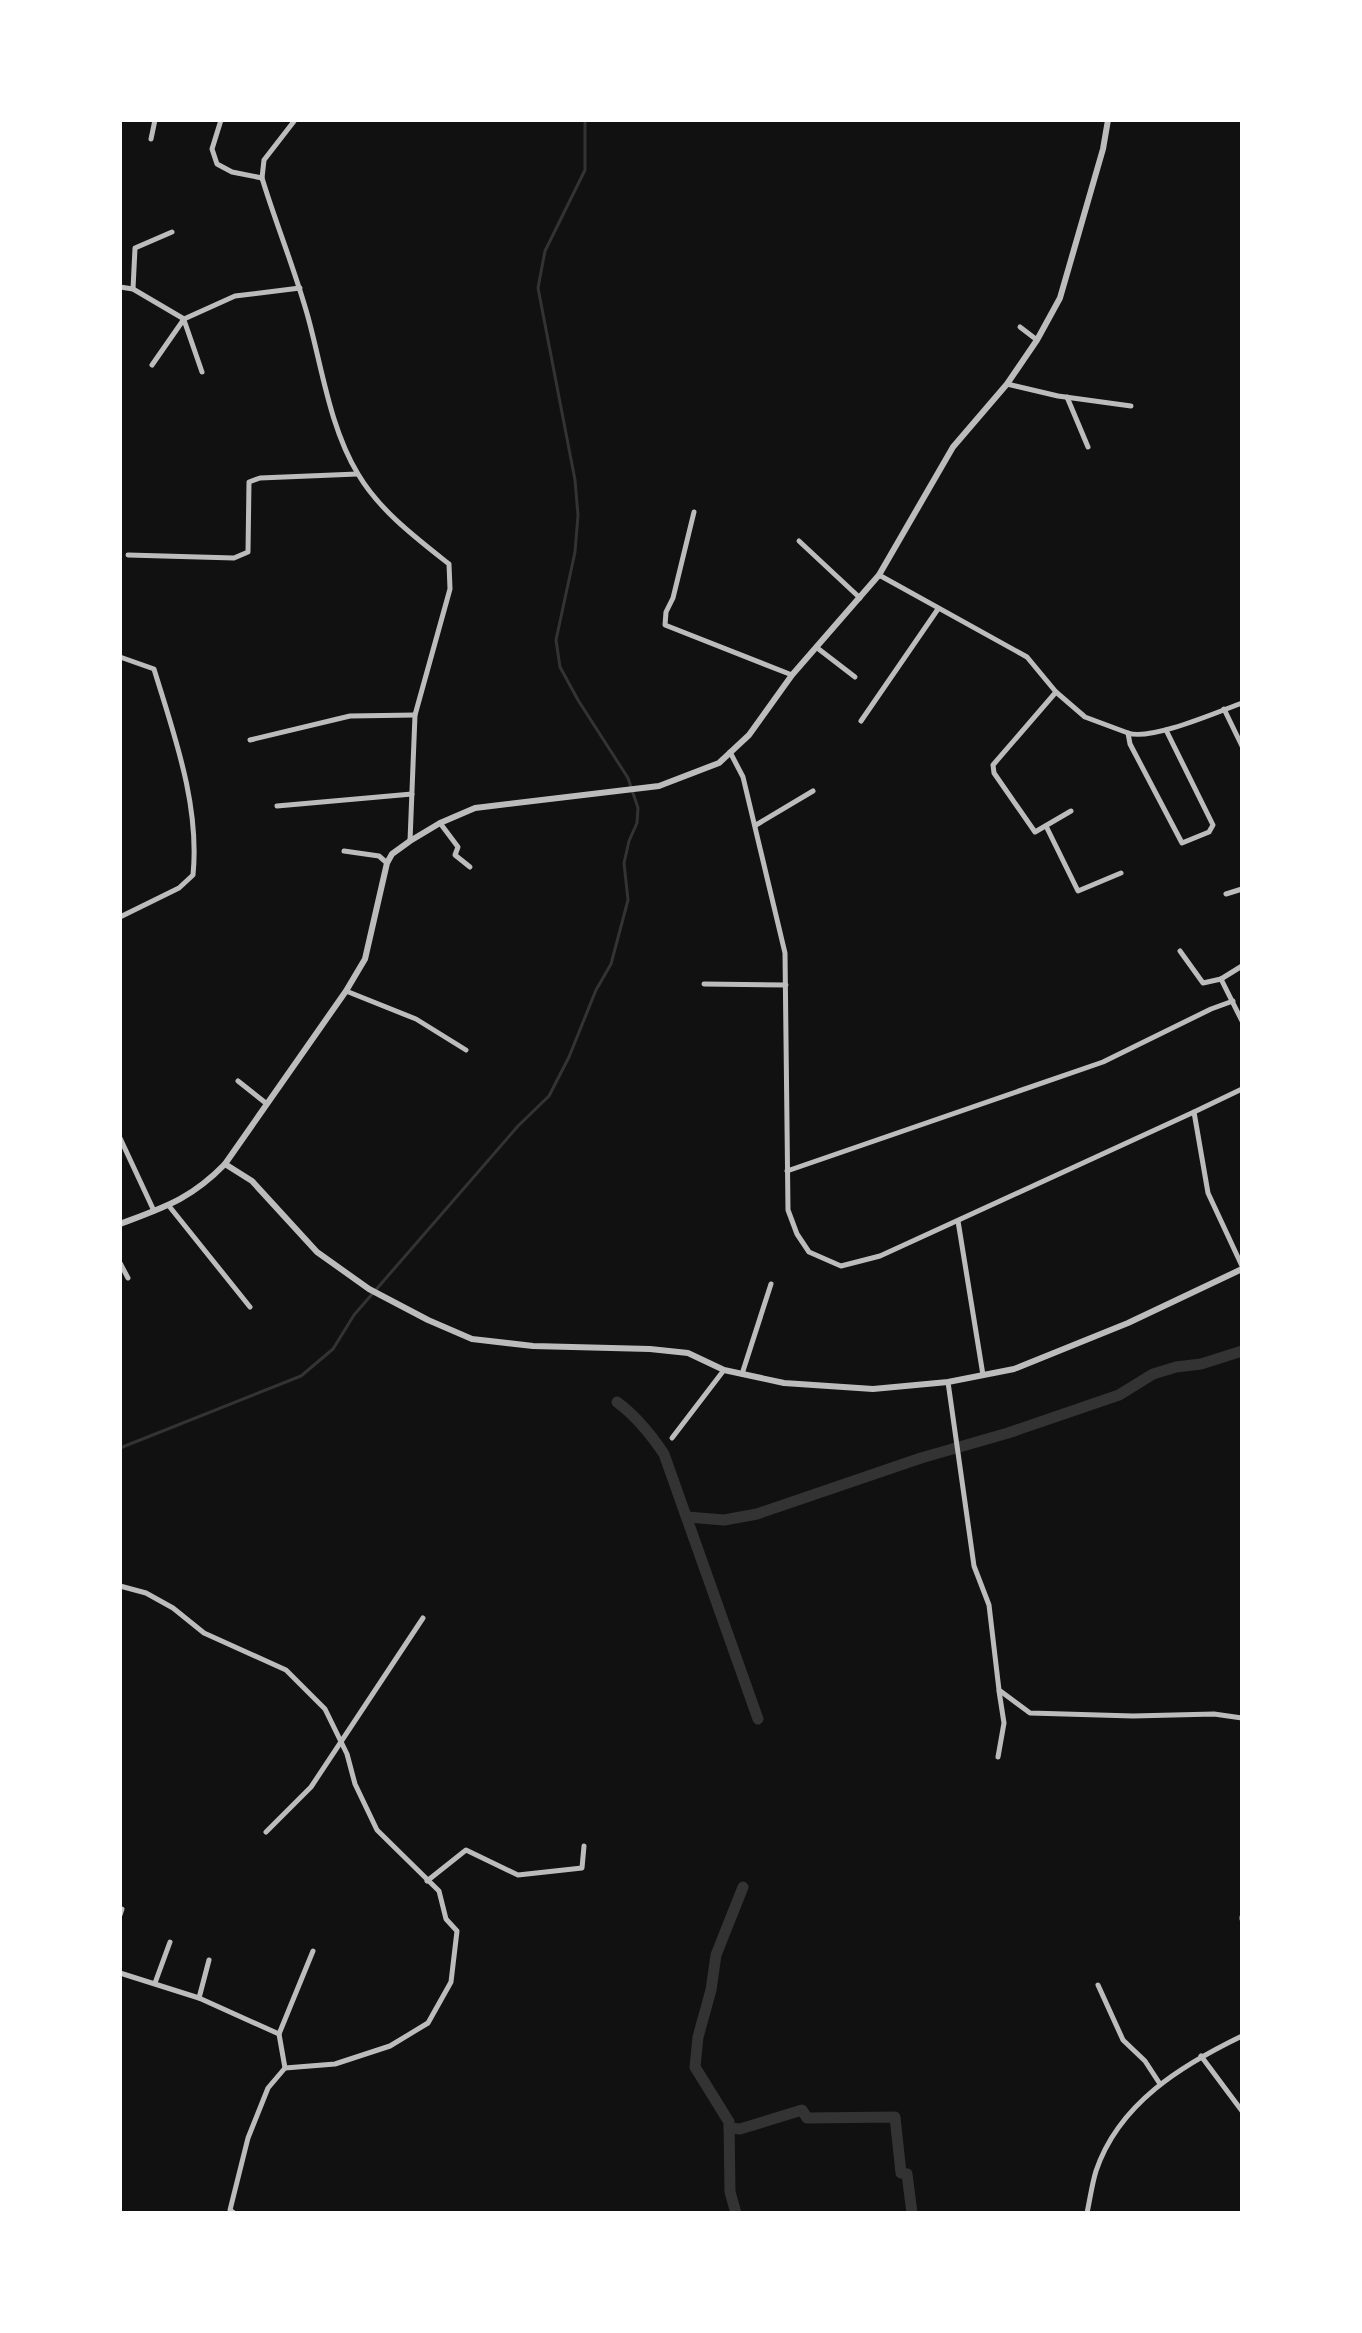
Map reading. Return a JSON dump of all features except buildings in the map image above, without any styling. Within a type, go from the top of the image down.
[{"type":"street","points":[[151,139],[155,120]]},
{"type":"street","points":[[221,120],[212,149],[217,164],[232,172],[262,178]]},
{"type":"street","points":[[295,120],[264,160],[262,178],[300,288],[344,447],[357,474],[373,496],[449,564],[450,589],[415,715],[410,841]]},
{"type":"street","points":[[120,1224],[169,1206],[198,1190],[225,1164],[365,959],[387,863],[392,854],[440,823],[475,808],[659,786],[719,763],[749,735],[792,675],[879,575],[953,447],[1007,384],[1037,340],[1060,298],[1103,149],[1108,120]]},
{"type":"street","points":[[133,289],[135,248],[172,232]]},
{"type":"street","points":[[120,287],[133,289],[184,319],[202,372]]},
{"type":"street","points":[[152,365],[184,319],[235,296],[300,288]]},
{"type":"street","points":[[1020,327],[1037,340]]},
{"type":"street","points":[[1007,384],[1131,406]]},
{"type":"street","points":[[1067,396],[1088,447]]},
{"type":"street","points":[[128,555],[234,558],[248,552],[249,482],[260,478],[357,474]]},
{"type":"street","points":[[694,512],[665,625],[792,675]]},
{"type":"street","points":[[799,541],[860,598]]},
{"type":"street","points":[[879,575],[1027,657],[1056,692],[1085,717],[1128,733],[1135,735],[1166,730],[1242,703]]},
{"type":"street","points":[[861,721],[938,609]]},
{"type":"street","points":[[816,647],[855,677]]},
{"type":"street","points":[[120,657],[154,669],[183,761],[196,849],[193,875],[179,888],[120,917]]},
{"type":"street","points":[[1056,692],[993,765],[994,773],[1035,832],[1071,811]]},
{"type":"street","points":[[1224,709],[1242,746]]},
{"type":"street","points":[[250,740],[350,716],[415,715]]},
{"type":"street","points":[[1128,733],[1130,744],[1182,843],[1209,832],[1213,825],[1166,730]]},
{"type":"street","points":[[730,752],[743,777],[785,953],[788,1210],[797,1234],[809,1252],[841,1266],[880,1256],[1242,1089]]},
{"type":"street","points":[[756,825],[813,791]]},
{"type":"street","points":[[277,806],[412,794]]},
{"type":"street","points":[[440,823],[458,847],[455,855],[470,867]]},
{"type":"street","points":[[1046,826],[1078,891],[1121,873]]},
{"type":"street","points":[[344,851],[379,856],[387,863]]},
{"type":"street","points":[[1226,894],[1242,889]]},
{"type":"street","points":[[1180,951],[1203,983],[1221,979],[1242,966]]},
{"type":"street","points":[[1221,979],[1242,1021]]},
{"type":"street","points":[[704,984],[786,985]]},
{"type":"street","points":[[346,991],[416,1019],[466,1050]]},
{"type":"street","points":[[787,1171],[1103,1062],[1233,1001]]},
{"type":"street","points":[[238,1081],[267,1104]]},
{"type":"street","points":[[225,1164],[252,1181],[317,1252],[369,1289],[472,1339],[533,1346],[688,1353],[724,1370],[784,1383],[873,1389],[948,1382],[1014,1369],[1128,1323],[1242,1267],[1208,1193],[1194,1112]]},
{"type":"street","points":[[120,1138],[154,1211]]},
{"type":"street","points":[[169,1206],[250,1307]]},
{"type":"street","points":[[958,1221],[983,1375]]},
{"type":"street","points":[[120,1263],[128,1278]]},
{"type":"street","points":[[742,1374],[771,1284]]},
{"type":"street","points":[[672,1438],[724,1370]]},
{"type":"street","points":[[948,1382],[974,1566],[989,1605],[1004,1723],[998,1757]]},
{"type":"street","points":[[120,1586],[146,1593],[173,1608],[204,1633],[286,1670],[325,1709],[347,1754],[355,1784],[377,1830],[439,1891],[446,1919],[457,1931],[451,1982],[428,2023],[390,2046],[335,2064],[285,2068],[268,2088],[248,2138],[230,2210],[234,2213]]},
{"type":"street","points":[[266,1832],[311,1787],[423,1618]]},
{"type":"street","points":[[999,1690],[1030,1713],[1133,1716],[1214,1714],[1242,1718]]},
{"type":"street","points":[[427,1881],[466,1850],[518,1875],[582,1868],[584,1846]]},
{"type":"street","points":[[155,1983],[170,1942]]},
{"type":"street","points":[[285,2068],[279,2034],[313,1951]]},
{"type":"street","points":[[199,1998],[209,1960]]},
{"type":"street","points":[[120,1973],[199,1998],[279,2034]]},
{"type":"street","points":[[1098,1985],[1123,2040],[1145,2061],[1160,2084]]},
{"type":"street","points":[[1087,2213],[1096,2169],[1119,2127],[1151,2090],[1201,2056],[1242,2036]]},
{"type":"street","points":[[1201,2056],[1242,2111]]},
{"type":"waterway","points":[[120,1448],[301,1376],[333,1349],[354,1315],[518,1126],[549,1096],[569,1057],[596,990],[611,964],[628,900],[624,863],[637,823],[638,808],[628,778],[560,667],[556,640],[575,552],[578,515],[575,480],[538,288],[545,251],[585,170],[585,120]]},
{"type":"waterway","points":[[687,1517],[724,1520],[757,1514],[1119,1395],[1153,1374],[1242,1351]]},
{"type":"waterway","points":[[617,1402],[642,1425],[664,1454],[758,1719]]},
{"type":"waterway","points":[[736,2213],[730,2192],[729,2122],[695,2067],[698,2037],[711,1990],[716,1955],[743,1887]]},
{"type":"waterway","points":[[729,2128],[740,2129],[802,2110],[807,2118],[895,2117],[901,2173],[907,2174],[912,2213]]}]
